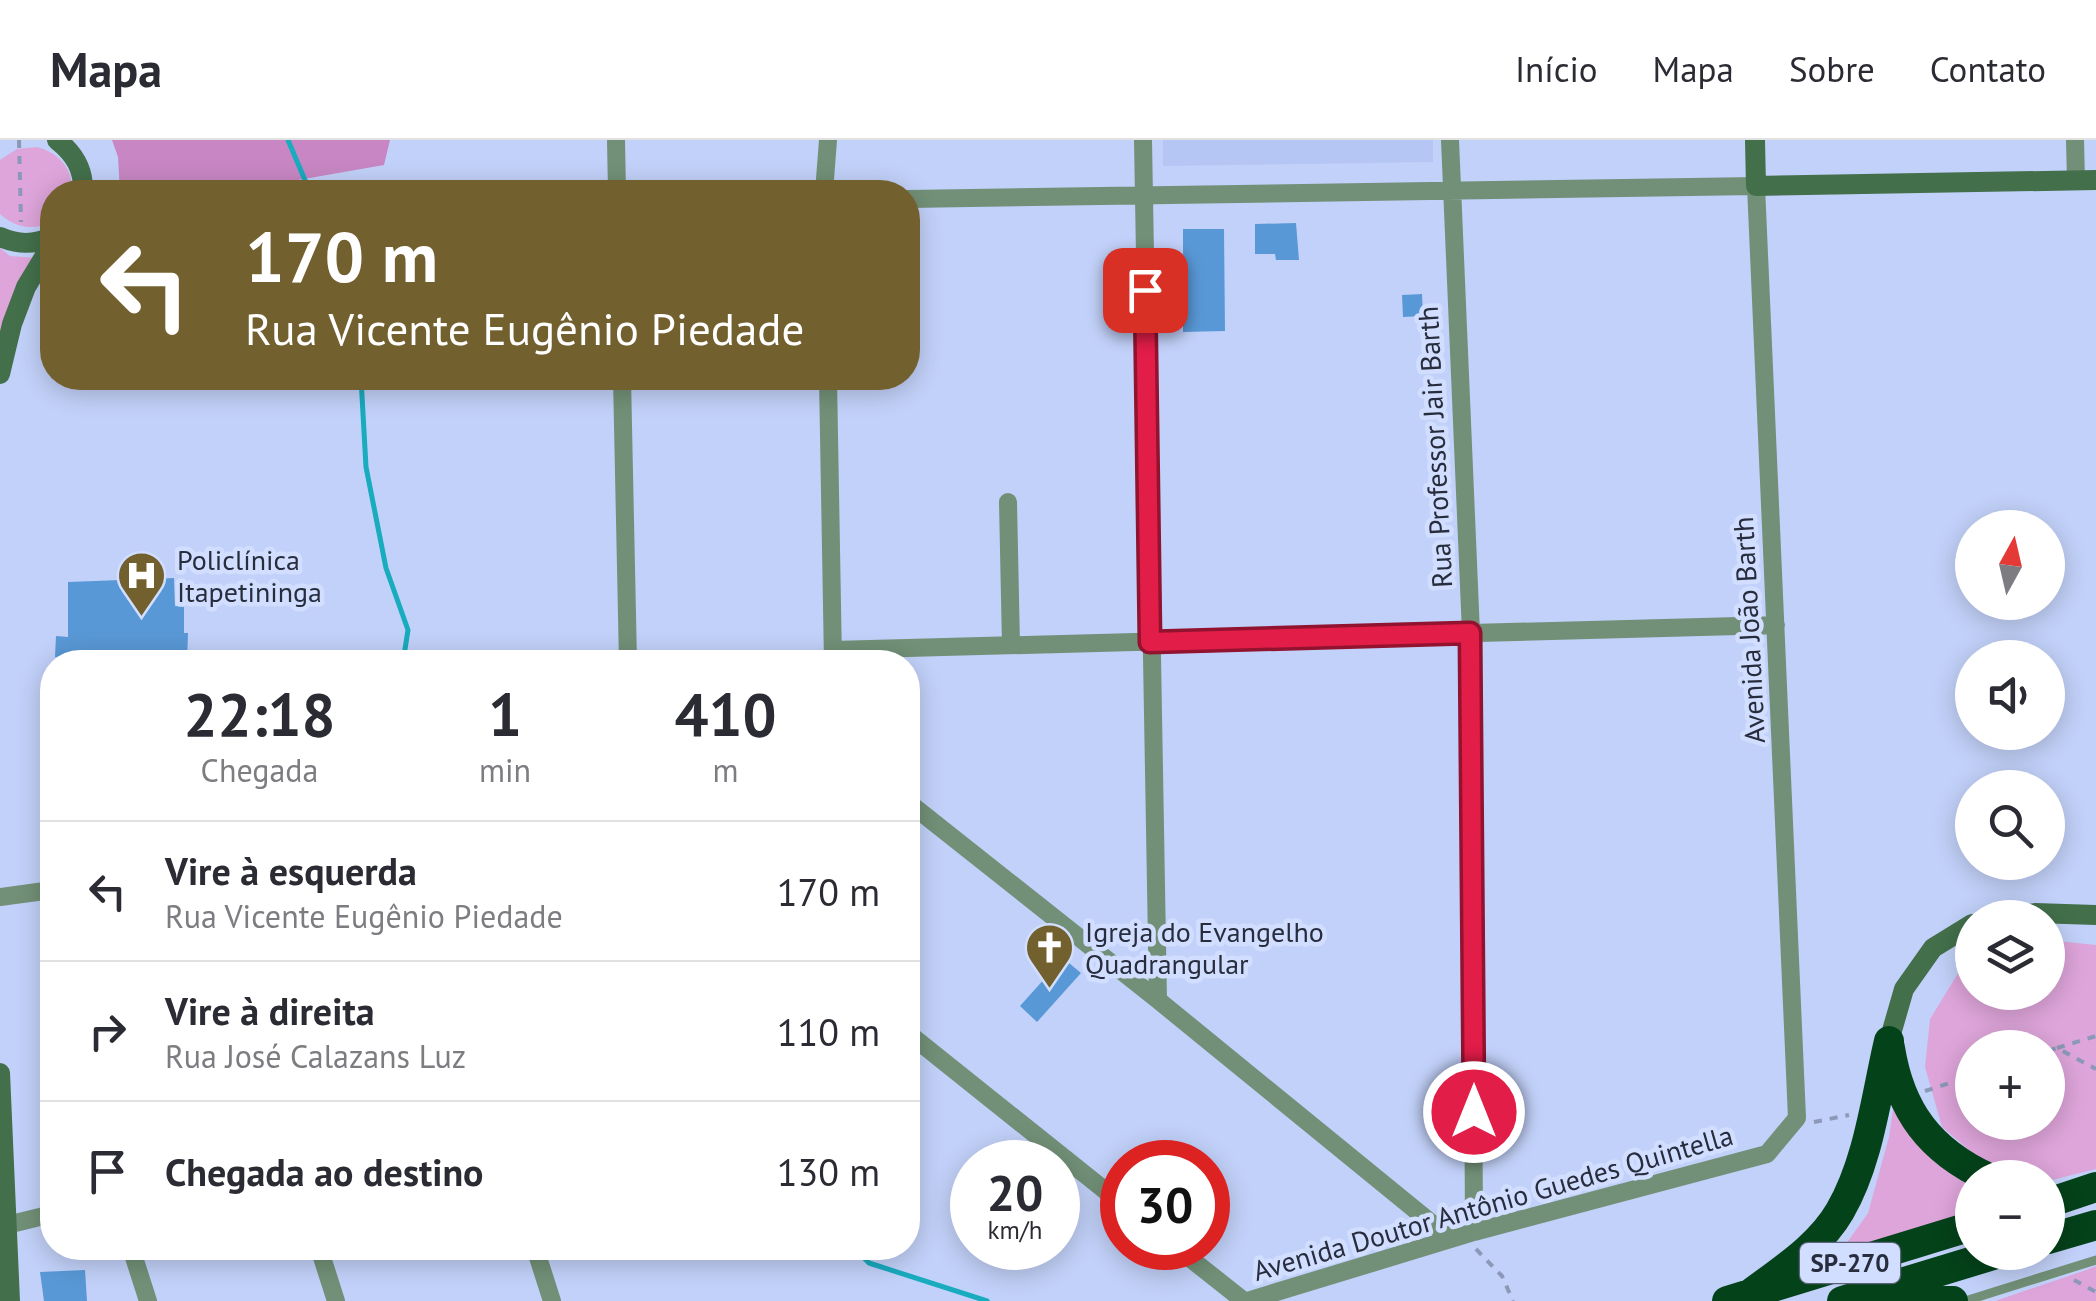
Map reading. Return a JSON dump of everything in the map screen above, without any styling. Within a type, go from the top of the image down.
[{"type":"highway","points":[[1889,1041],[1896,1082],[1922,1132],[1955,1160]]},
{"type":"highway","points":[[1739,1298],[1806,1251],[1840,1213],[1858,1169],[1889,1041]]},
{"type":"highway","points":[[2065,1196],[2096,1187]]},
{"type":"highway","points":[[2065,1234],[2096,1224]]},
{"type":"highway","name":"SP-270","points":[[1739,1298],[1955,1231]]},
{"type":"highway","name":"SP-270","points":[[1846,1300],[1955,1267]]},
{"type":"highway","points":[[1846,1300],[1953,1301]]},
{"type":"main road","points":[[58,140],[80,166],[82,180]]},
{"type":"main road","name":"Avenida João Barth","points":[[1756,140],[1756,186]]},
{"type":"main road","points":[[1756,186],[2086,180]]},
{"type":"main road","points":[[0,236],[21,244],[40,243]]},
{"type":"main road","points":[[0,374],[26,287],[40,262]]},
{"type":"main road","points":[[2065,914],[2096,915]]},
{"type":"main road","points":[[1889,1041],[1904,989],[1933,948],[1955,934]]},
{"type":"main road","points":[[0,1073],[10,1301]]},
{"type":"street","points":[[616,140],[617,180]]},
{"type":"street","points":[[825,180],[828,140]]},
{"type":"street","points":[[1143,140],[1158,1000]]},
{"type":"street","name":"Rua Professor Jair Barth","points":[[1450,140],[1470,633],[1463,1235]]},
{"type":"street","points":[[2075,140],[2086,180]]},
{"type":"street","points":[[920,200],[1756,186]]},
{"type":"street","name":"Avenida João Barth","points":[[1756,186],[1797,1118]]},
{"type":"street","points":[[622,390],[628,650]]},
{"type":"street","points":[[828,390],[833,650]]},
{"type":"street","points":[[1008,502],[1011,645]]},
{"type":"street","points":[[920,651],[1776,625]]},
{"type":"street","points":[[920,812],[1463,1235]]},
{"type":"street","points":[[0,897],[40,892]]},
{"type":"street","points":[[920,1043],[1100,1186]]},
{"type":"street","name":"Avenida Doutor Antônio Guedes Quintella","points":[[1245,1301],[1463,1235],[1767,1154],[1797,1118]]},
{"type":"street","points":[[7,1225],[40,1217]]},
{"type":"street","points":[[134,1260],[148,1301]]},
{"type":"street","points":[[323,1260],[336,1301]]},
{"type":"street","points":[[539,1260],[552,1301]]},
{"type":"street","points":[[1205,1270],[1245,1301]]},
{"type":"lane","points":[[1965,1301],[2096,1260]]},
{"type":"path","points":[[19,140],[21,244]]},
{"type":"path","points":[[2065,1046],[2096,1036]]},
{"type":"path","points":[[2065,1052],[2096,1068]]},
{"type":"path","points":[[1463,1235],[1502,1276],[1513,1301]]},
{"type":"shaded area","points":[[112,140],[390,140],[384,165],[298,180],[119,180]]},
{"type":"shaded area","points":[[1163,140],[1433,140],[1433,162],[1163,166]]},
{"type":"shaded area","points":[[37,147],[52,153],[70,176],[70,180],[40,180],[38,227],[25,227],[0,214],[0,160],[17,149]]},
{"type":"shaded area","points":[[0,248],[10,256],[37,258],[0,344]]},
{"type":"shaded area","points":[[2065,942],[2096,945],[2096,1169],[2065,1177],[2065,1160],[1982,1160],[1957,1140],[2065,1140],[2065,1030],[1955,1030],[1955,1138],[1942,1127],[1925,1067],[1930,1019],[1955,978],[1955,1010],[2065,1010]]},
{"type":"shaded area","points":[[1895,1094],[1922,1147],[1955,1175],[1955,1228],[1841,1251],[1868,1213],[1889,1137]]},
{"type":"shaded area","points":[[2096,1266],[2096,1301],[1995,1301],[2086,1270]]},
{"type":"building","points":[[1296,223],[1299,260],[1276,260],[1275,254],[1255,254],[1255,224]]},
{"type":"building","points":[[1183,229],[1224,229],[1225,331],[1183,332]]},
{"type":"building","points":[[1422,294],[1423,316],[1403,317],[1402,295]]},
{"type":"building","name":"Policlínica Itapetininga","points":[[174,578],[175,606],[184,607],[187,650],[55,650],[56,636],[68,637],[68,582]]},
{"type":"building","name":"Igreja do Evangelho Quadrangular","points":[[1063,958],[1081,973],[1037,1022],[1020,1006]]},
{"type":"building","points":[[85,1270],[87,1301],[44,1301],[40,1272]]},
{"type":"waterway","points":[[288,140],[305,180]]},
{"type":"waterway","points":[[362,390],[366,467],[386,568],[408,630],[405,650]]},
{"type":"waterway","points":[[866,1260],[987,1301]]},
{"type":"place","name":"Policlínica Itapetininga","points":[[142,618]]},
{"type":"place","name":"Igreja do Evangelho Quadrangular","points":[[1050,990]]},
{"type":"route","points":[[1145,290],[1150,642],[1470,633],[1474,1112]]}]
